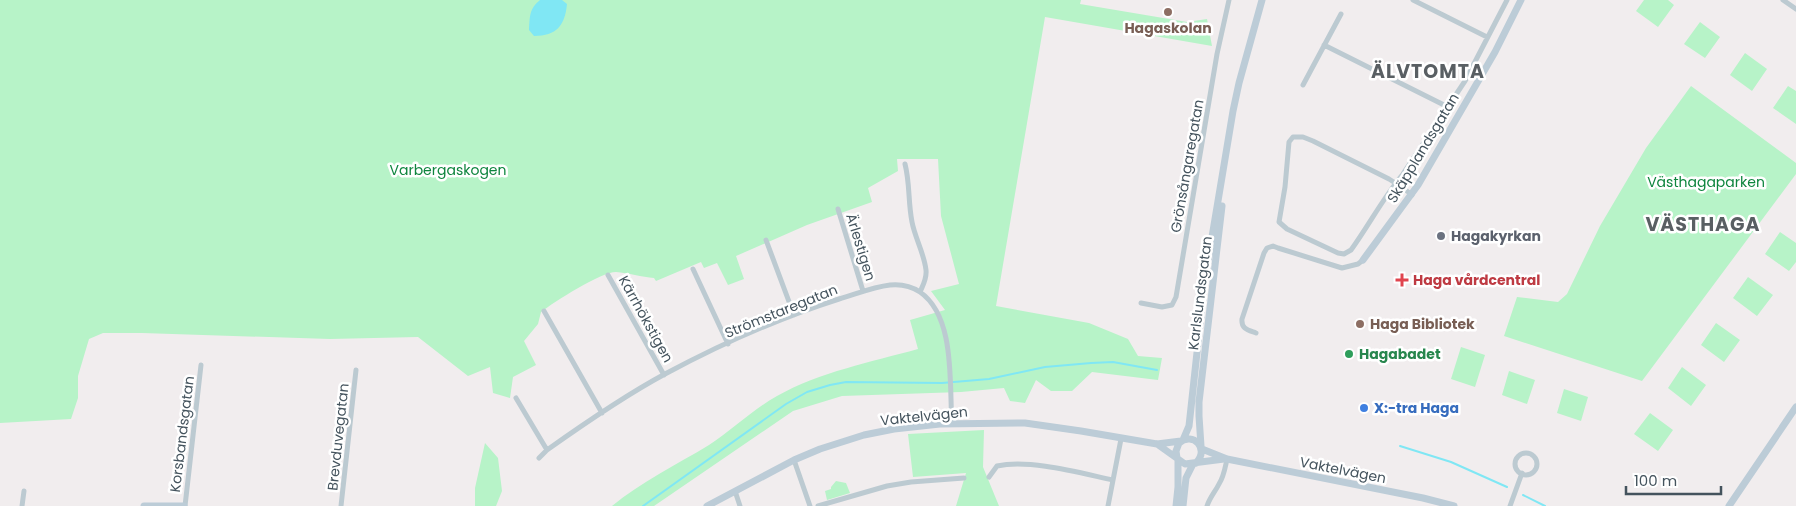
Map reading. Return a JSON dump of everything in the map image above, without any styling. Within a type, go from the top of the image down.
[{"type":"street","name":"Grönsångaregatan","points":[[1141,303],[1168,307],[1172,305],[1176,297],[1217,54],[1229,0]]},
{"type":"street","name":"Karlslundsgatan","points":[[1182,440],[1189,426],[1204,288],[1228,142],[1239,83],[1262,0]]},
{"type":"street","name":"Karlslundsgatan","points":[[1256,23],[1267,0]]},
{"type":"street","points":[[1413,0],[1487,37]]},
{"type":"street","points":[[1412,195],[1396,182],[1308,139],[1298,136],[1291,139],[1279,222],[1287,229],[1338,253],[1347,253],[1351,250],[1396,182],[1465,81],[1506,0]]},
{"type":"street","name":"Skäpplandsgatan","points":[[1256,333],[1244,328],[1242,319],[1267,248],[1273,246],[1342,268],[1358,264],[1363,260],[1412,195],[1495,52],[1521,0]]},
{"type":"street","points":[[1783,0],[1796,9]]},
{"type":"street","points":[[1303,85],[1341,14]]},
{"type":"street","points":[[1324,45],[1448,107]]},
{"type":"street","name":"Karlslundsgatan","points":[[1201,448],[1198,416],[1199,402],[1214,286],[1228,142]]},
{"type":"street","points":[[904,164],[908,177],[912,223],[926,270],[926,281],[920,292],[932,303],[942,322],[948,347],[952,424]]},
{"type":"street","name":"Ärlestigen","points":[[838,209],[863,291]]},
{"type":"street","points":[[766,240],[794,315]]},
{"type":"street","points":[[693,269],[728,344]]},
{"type":"street","name":"Kärrhökstigen","points":[[608,275],[664,375]]},
{"type":"street","name":"Strömstaregatan","points":[[539,458],[547,450],[602,413],[664,375],[794,315],[863,291],[890,285],[898,285],[920,292]]},
{"type":"street","points":[[544,311],[602,413]]},
{"type":"street","name":"Korsbandsgatan","points":[[185,506],[201,365]]},
{"type":"street","name":"Brevduvegatan","points":[[341,506],[356,370]]},
{"type":"street","points":[[516,398],[547,450]]},
{"type":"street","points":[[1729,506],[1796,407]]},
{"type":"street","name":"Vaktelvägen","points":[[707,506],[794,460],[832,444],[864,435],[907,428],[952,424],[1025,423],[1157,444],[1182,440]]},
{"type":"street","points":[[1108,506],[1121,438]]},
{"type":"street","points":[[1176,506],[1178,487],[1176,448],[1182,440],[1193,439],[1201,448],[1200,458],[1186,478],[1183,506]]},
{"type":"street","name":"Vaktelvägen","points":[[1157,444],[1178,459]]},
{"type":"street","name":"Vaktelvägen","points":[[1201,448],[1227,459],[1454,506]]},
{"type":"street","points":[[1522,453],[1534,456],[1537,464],[1536,469],[1532,472],[1522,473],[1516,468],[1515,464],[1518,456],[1522,453]]},
{"type":"street","points":[[1178,459],[1185,464],[1194,464]]},
{"type":"street","points":[[1207,506],[1210,497],[1224,475],[1227,459]]},
{"type":"street","name":"Vaktelvägen","points":[[1194,464],[1227,459]]},
{"type":"street","points":[[794,460],[810,506]]},
{"type":"street","points":[[990,477],[997,466],[1007,464],[1058,469],[1113,480]]},
{"type":"street","points":[[1510,506],[1522,473]]},
{"type":"street","points":[[818,506],[887,486],[964,478]]},
{"type":"street","points":[[22,506],[24,491]]},
{"type":"street","points":[[735,491],[740,506]]},
{"type":"street","points":[[144,506],[185,506]]},
{"type":"green space","name":"Varbergaskogen","points":[[0,0],[1081,0],[1080,4],[1187,22],[1207,19],[1212,46],[1045,17],[996,306],[1089,323],[1128,339],[1138,356],[1162,358],[1158,380],[1092,372],[1072,391],[1051,391],[1036,380],[1025,403],[1010,401],[1004,388],[961,392],[842,396],[793,411],[654,506],[612,506],[647,481],[709,445],[759,407],[777,396],[828,374],[918,349],[910,320],[945,310],[931,291],[959,284],[941,216],[938,159],[897,159],[898,171],[868,188],[872,202],[807,225],[736,256],[744,279],[728,285],[717,263],[704,268],[701,262],[656,281],[654,278],[625,273],[609,273],[566,295],[541,312],[538,324],[524,341],[536,365],[513,377],[510,398],[493,393],[490,367],[468,376],[418,337],[330,339],[103,333],[89,339],[78,376],[78,398],[71,419],[0,423]]},
{"type":"green space","points":[[1644,0],[1668,0],[1674,5],[1658,27],[1636,11]]},
{"type":"green space","points":[[1700,22],[1720,37],[1705,58],[1684,44]]},
{"type":"green space","points":[[1745,53],[1767,69],[1752,91],[1730,75]]},
{"type":"green space","name":"Västhagaparken","points":[[1691,86],[1796,163],[1796,174],[1642,381],[1504,336],[1517,297],[1558,302],[1567,294],[1600,226],[1646,148]]},
{"type":"green space","points":[[1788,86],[1796,91],[1796,124],[1773,108]]},
{"type":"green space","points":[[1780,232],[1796,243],[1796,262],[1789,271],[1765,254]]},
{"type":"green space","points":[[1748,277],[1773,295],[1757,316],[1733,298]]},
{"type":"green space","points":[[1716,323],[1740,340],[1724,362],[1701,345]]},
{"type":"green space","points":[[1461,347],[1485,355],[1475,387],[1451,379]]},
{"type":"green space","points":[[1682,367],[1706,385],[1691,406],[1668,388]]},
{"type":"green space","points":[[1509,371],[1535,380],[1527,404],[1502,395]]},
{"type":"green space","points":[[1564,389],[1588,397],[1581,421],[1557,413]]},
{"type":"green space","points":[[1650,413],[1673,430],[1658,451],[1634,434]]},
{"type":"green space","points":[[984,430],[983,467],[999,506],[956,506],[966,473],[913,477],[908,434]]},
{"type":"green space","points":[[485,443],[498,458],[502,491],[496,506],[475,506],[475,488]]},
{"type":"green space","points":[[836,481],[846,483],[850,493],[827,500],[825,491],[831,489]]},
{"type":"water","points":[[540,0],[562,0],[567,4],[566,11],[558,28],[549,34],[534,36],[529,30],[530,17],[532,10]]},
{"type":"waterway","points":[[643,506],[786,404],[807,392],[830,385],[846,382],[942,383],[989,379],[1045,367],[1091,363],[1113,362],[1157,370]]},
{"type":"waterway","points":[[1400,446],[1451,462],[1507,487]]},
{"type":"waterway","points":[[1523,495],[1545,506]]},
{"type":"place","name":"Hagaskolan","points":[[1168,12]]},
{"type":"place","name":"Hagakyrkan","points":[[1441,236]]},
{"type":"place","name":"Haga vårdcentral","points":[[1402,280]]},
{"type":"place","name":"Haga Bibliotek","points":[[1360,324]]},
{"type":"place","name":"Hagabadet","points":[[1349,354]]},
{"type":"place","name":"X:-tra Haga","points":[[1364,408]]},
{"type":"district","name":"ÄLVTOMTA","points":[[1428,71]]},
{"type":"district","name":"VÄSTHAGA","points":[[1703,224]]}]
